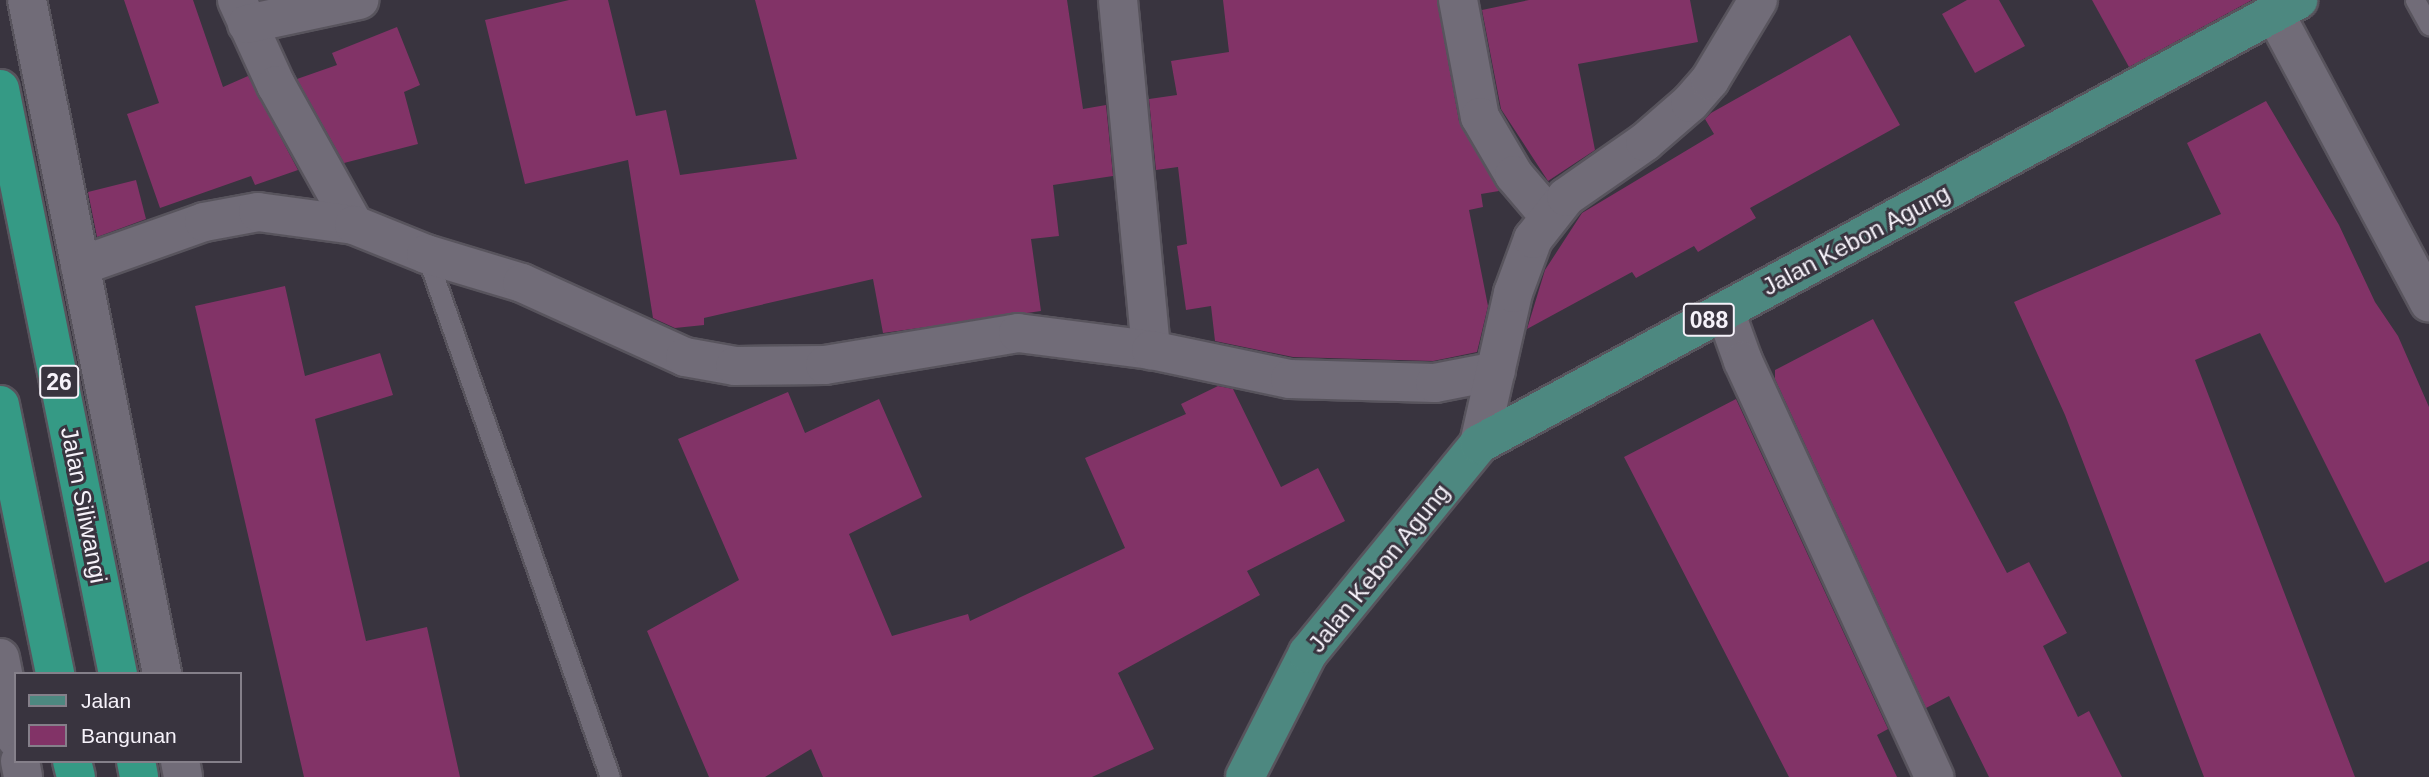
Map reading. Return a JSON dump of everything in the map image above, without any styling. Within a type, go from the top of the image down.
[{"type":"highway","name":"Jalan Siliwangi","points":[[0,89],[118,672]]},
{"type":"highway","points":[[0,405],[55,672]]},
{"type":"main road","name":"Jalan Kebon Agung","points":[[1245,777],[1258,744],[1308,653],[1479,444],[2286,7]]},
{"type":"street","points":[[27,0],[162,672]]},
{"type":"street","points":[[354,225],[276,85],[242,12],[359,0]]},
{"type":"street","points":[[1118,0],[1151,350]]},
{"type":"street","points":[[1458,0],[1480,117],[1514,175],[1549,216]]},
{"type":"street","points":[[1479,444],[1523,259],[1549,216],[1566,197],[1645,142],[1690,103],[1710,80],[1758,0]]},
{"type":"street","points":[[2286,7],[2429,302]]},
{"type":"street","points":[[80,266],[204,222],[258,212],[354,225],[426,254],[522,283],[685,357],[735,366],[825,365],[1018,332],[1151,350],[1290,379],[1331,382],[1455,382],[1496,371]]},
{"type":"street","points":[[1725,311],[1743,361],[1934,777]]},
{"type":"street","points":[[0,658],[14,728]]},
{"type":"lane","points":[[2414,0],[2429,25]]},
{"type":"lane","points":[[426,254],[610,777]]},
{"type":"building","points":[[124,0],[193,0],[223,87],[248,76],[298,170],[255,185],[251,176],[160,208],[127,114],[159,103]]},
{"type":"building","points":[[569,0],[608,0],[636,116],[666,110],[680,175],[797,159],[755,0],[1067,0],[1083,109],[1106,105],[1113,176],[1053,185],[1059,236],[1031,239],[1041,311],[883,333],[873,279],[704,318],[704,325],[675,328],[653,318],[628,160],[525,184],[485,20]]},
{"type":"building","points":[[1223,0],[1437,0],[1459,121],[1499,191],[1481,194],[1483,207],[1469,210],[1488,306],[1477,352],[1433,361],[1293,357],[1215,341],[1211,306],[1186,310],[1177,246],[1187,244],[1178,167],[1156,170],[1149,99],[1177,95],[1171,61],[1229,52]]},
{"type":"building","points":[[1529,0],[1690,0],[1698,42],[1578,64],[1595,150],[1548,181],[1501,109],[1482,10]]},
{"type":"building","points":[[1967,0],[1999,0],[2025,46],[1975,73],[1942,14]]},
{"type":"building","points":[[2092,0],[2252,0],[2129,67]]},
{"type":"building","points":[[397,27],[420,85],[404,92],[418,144],[344,163],[297,79],[337,65],[332,53]]},
{"type":"building","points":[[1850,35],[1900,125],[1750,208],[1756,218],[1698,252],[1694,246],[1636,278],[1632,272],[1527,329],[1545,270],[1582,213],[1714,134],[1705,119],[1711,113]]},
{"type":"building","points":[[2266,101],[2339,225],[2375,302],[2398,336],[2429,407],[2429,561],[2385,583],[2260,333],[2195,360],[2355,777],[2204,777],[2065,415],[2014,302],[2221,214],[2187,143]]},
{"type":"building","points":[[136,180],[146,219],[97,237],[88,192]]},
{"type":"building","points":[[285,286],[305,376],[380,353],[393,395],[315,419],[366,641],[427,627],[460,777],[304,777],[195,306]]},
{"type":"building","points":[[1873,319],[2007,573],[2029,562],[2067,633],[2043,646],[2078,717],[2089,711],[2122,777],[1989,777],[1949,696],[1926,708],[1775,379],[1775,370]]},
{"type":"building","points":[[1218,386],[1233,389],[1281,487],[1318,468],[1345,521],[1247,571],[1260,595],[1118,673],[1154,749],[1092,777],[823,777],[811,749],[765,777],[709,777],[647,631],[739,580],[678,439],[788,392],[805,433],[879,399],[922,497],[849,534],[892,636],[968,614],[970,621],[1125,548],[1085,458],[1186,414],[1181,404]]},
{"type":"building","points":[[1736,399],[1888,729],[1877,735],[1897,777],[1789,777],[1624,457]]}]
